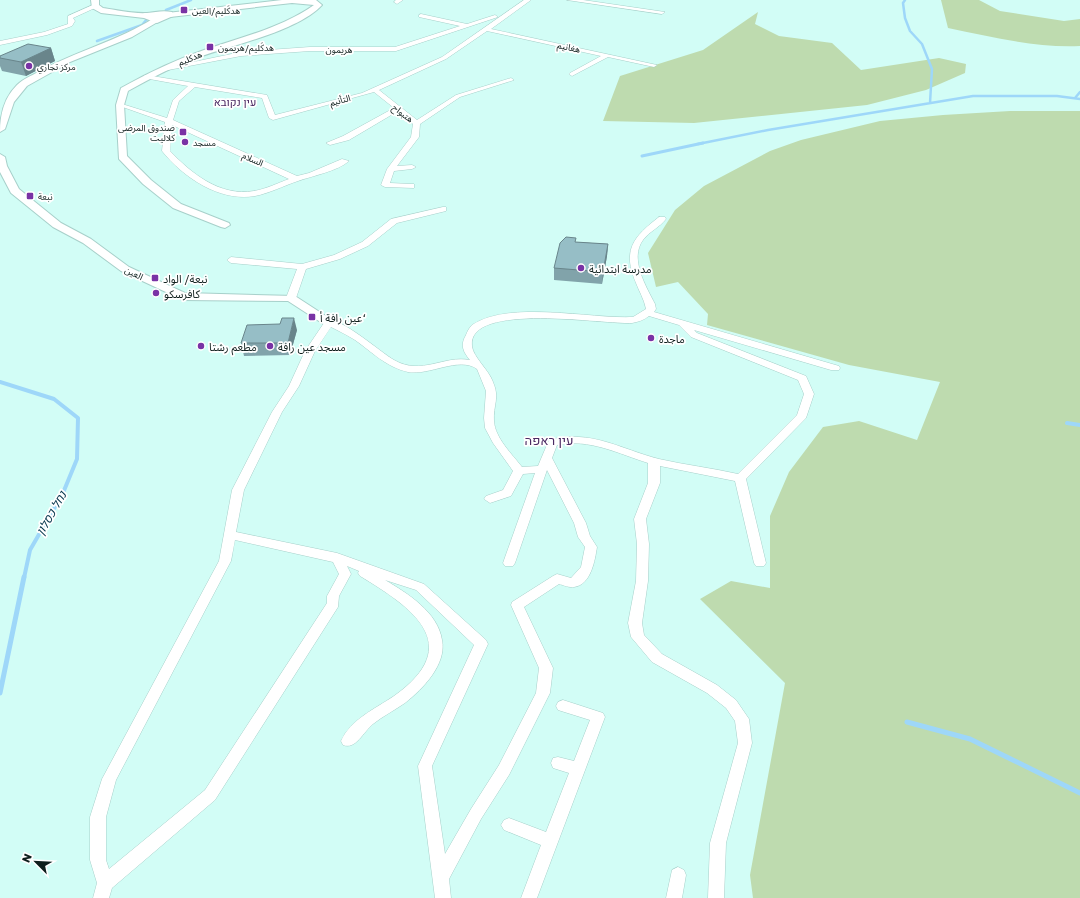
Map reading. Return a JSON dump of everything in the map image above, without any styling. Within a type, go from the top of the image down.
[{"type":"main road","points":[[95,3],[108,11],[148,16],[160,12],[170,15]]},
{"type":"main road","points":[[148,16],[150,19],[158,20],[170,15]]},
{"type":"street","name":"هدكليم","points":[[170,15],[294,0],[316,2],[318,6],[299,20],[205,52],[163,69],[124,90],[120,105],[122,157],[148,182],[177,206],[225,225]]},
{"type":"street","name":"التأنيم","points":[[146,77],[265,96],[273,118],[375,90],[444,58],[528,0]]},
{"type":"street","points":[[570,0],[662,12]]},
{"type":"street","points":[[0,44],[45,34],[70,25],[72,21],[70,17],[95,3]]},
{"type":"street","name":"هريمون","points":[[163,69],[241,54],[310,49],[396,49],[510,12]]},
{"type":"street","points":[[421,16],[468,26]]},
{"type":"street","points":[[0,129],[4,113],[20,87],[46,70],[78,55],[146,28],[158,20]]},
{"type":"street","name":"هغانيم","points":[[484,29],[654,65]]},
{"type":"street","points":[[572,74],[607,55]]},
{"type":"street","points":[[417,123],[458,96],[511,80]]},
{"type":"street","points":[[194,84],[176,100],[169,121],[166,151],[179,166],[216,191],[253,194],[312,175],[345,161]]},
{"type":"street","name":"هتبواح","points":[[375,90],[397,109],[417,123],[415,137],[390,169]]},
{"type":"street","name":"السلام","points":[[120,105],[169,121],[296,179]]},
{"type":"street","points":[[330,143],[353,134],[397,109]]},
{"type":"street","name":"العين","points":[[0,157],[2,166],[15,191],[58,226],[87,241],[125,270],[183,296],[291,298]]},
{"type":"street","points":[[410,186],[385,185],[390,169],[412,168]]},
{"type":"street","points":[[231,260],[302,267],[337,257],[365,244],[394,221],[443,209]]},
{"type":"street","points":[[519,471],[491,432],[489,422],[492,403],[491,388],[479,365],[474,361],[468,350],[467,343],[471,331],[487,320],[510,316],[539,316],[614,321],[635,320],[648,313],[651,309],[650,304],[638,277],[634,256],[636,245],[662,218]]},
{"type":"street","points":[[302,267],[291,298],[358,338],[386,359],[409,369],[423,370],[458,361],[479,365]]},
{"type":"street","points":[[648,313],[835,368]]},
{"type":"street","points":[[102,893],[98,860],[98,817],[109,779],[225,561],[238,490],[277,412],[294,386],[310,351],[329,322]]},
{"type":"street","points":[[681,322],[694,335],[802,378],[808,394],[802,416],[740,478]]},
{"type":"street","points":[[509,563],[511,551],[553,443],[565,439],[576,439],[602,444],[654,461],[740,478]]},
{"type":"street","points":[[654,461],[654,483],[640,519],[643,544],[642,581],[635,623],[638,638],[657,658],[712,689],[730,704],[742,719],[745,744],[718,843],[716,898]]},
{"type":"street","points":[[490,499],[507,493],[519,471],[544,464]]},
{"type":"street","points":[[440,879],[476,814],[504,770],[543,693],[546,668],[517,605],[556,579],[573,584],[584,575],[588,565],[591,547],[584,537],[580,523],[544,464]]},
{"type":"street","points":[[740,478],[760,563]]},
{"type":"street","points":[[230,535],[337,558],[420,587],[481,644],[425,766],[443,898]]},
{"type":"street","points":[[337,558],[391,588],[422,613],[434,629],[438,650],[427,673],[405,695],[363,724],[348,741]]},
{"type":"street","points":[[102,893],[210,795],[333,604],[333,596],[346,574],[337,558]]},
{"type":"street","points":[[529,898],[598,717],[563,706]]},
{"type":"street","points":[[558,763],[578,769]]},
{"type":"street","points":[[509,825],[551,841]]},
{"type":"street","points":[[674,898],[678,875]]},
{"type":"green space","points":[[941,0],[979,0],[1000,11],[1064,21],[1080,19],[1080,46],[1030,44],[948,28]]},
{"type":"green space","points":[[758,12],[755,24],[779,36],[832,43],[861,70],[939,58],[966,64],[965,73],[926,90],[867,105],[694,123],[603,121],[620,76],[703,50]]},
{"type":"green space","points":[[1010,111],[1080,111],[1080,898],[753,898],[750,875],[785,683],[700,599],[731,581],[770,588],[770,516],[789,472],[823,427],[859,421],[917,440],[940,382],[849,365],[707,325],[708,314],[678,282],[656,287],[648,253],[675,210],[704,186],[770,151],[801,140],[880,121]]},
{"type":"building","points":[[28,44],[51,48],[21,62],[0,58],[0,56]]},
{"type":"building","points":[[566,237],[576,238],[575,242],[608,244],[603,272],[554,268],[560,243]]},
{"type":"building","points":[[282,318],[294,318],[288,343],[241,343],[247,325],[280,324]]},
{"type":"waterway","name":"נחל כסלון","points":[[166,10],[191,0]]},
{"type":"waterway","points":[[905,0],[903,3],[905,18],[910,31],[922,44],[932,69],[930,103]]},
{"type":"waterway","points":[[97,41],[142,25],[147,19]]},
{"type":"waterway","points":[[1075,98],[1080,92]]},
{"type":"waterway","points":[[703,143],[768,130],[973,96],[1057,96],[1080,99]]},
{"type":"waterway","points":[[642,156],[703,143]]},
{"type":"waterway","points":[[698,144],[703,143]]},
{"type":"waterway","name":"נחל כסלון","points":[[0,382],[54,399],[78,418],[77,459],[63,493],[30,550],[24,578]]},
{"type":"waterway","points":[[1067,423],[1080,425]]},
{"type":"waterway","name":"נחל כסלון","points":[[0,693],[24,577]]},
{"type":"waterway","points":[[907,722],[970,739],[1080,793]]},
{"type":"place","name":"هدكَليم/العين","points":[[184,10]]},
{"type":"place","name":"هدكَليم/هريمون","points":[[210,47]]},
{"type":"place","name":"مركز تجاري","points":[[29,66]]},
{"type":"place","name":"صندوق المرضى كلاليت","points":[[183,132]]},
{"type":"place","name":"مسجد","points":[[185,142]]},
{"type":"place","name":"نبعة","points":[[30,196]]},
{"type":"place","name":"مدرسة ابتدائية","points":[[581,268]]},
{"type":"place","name":"نبعة/ الواد","points":[[155,278]]},
{"type":"place","name":"كافرسكو","points":[[156,293]]},
{"type":"place","name":"عين رافة أ‘","points":[[312,317]]},
{"type":"place","name":"ماجدة","points":[[651,338]]},
{"type":"place","name":"مطعم رشتا","points":[[201,346]]},
{"type":"place","name":"مسجد عين رافة","points":[[270,346]]},
{"type":"district","name":"עין נקובא","points":[[235,101]]},
{"type":"district","name":"עין ראפה","points":[[549,440]]}]
